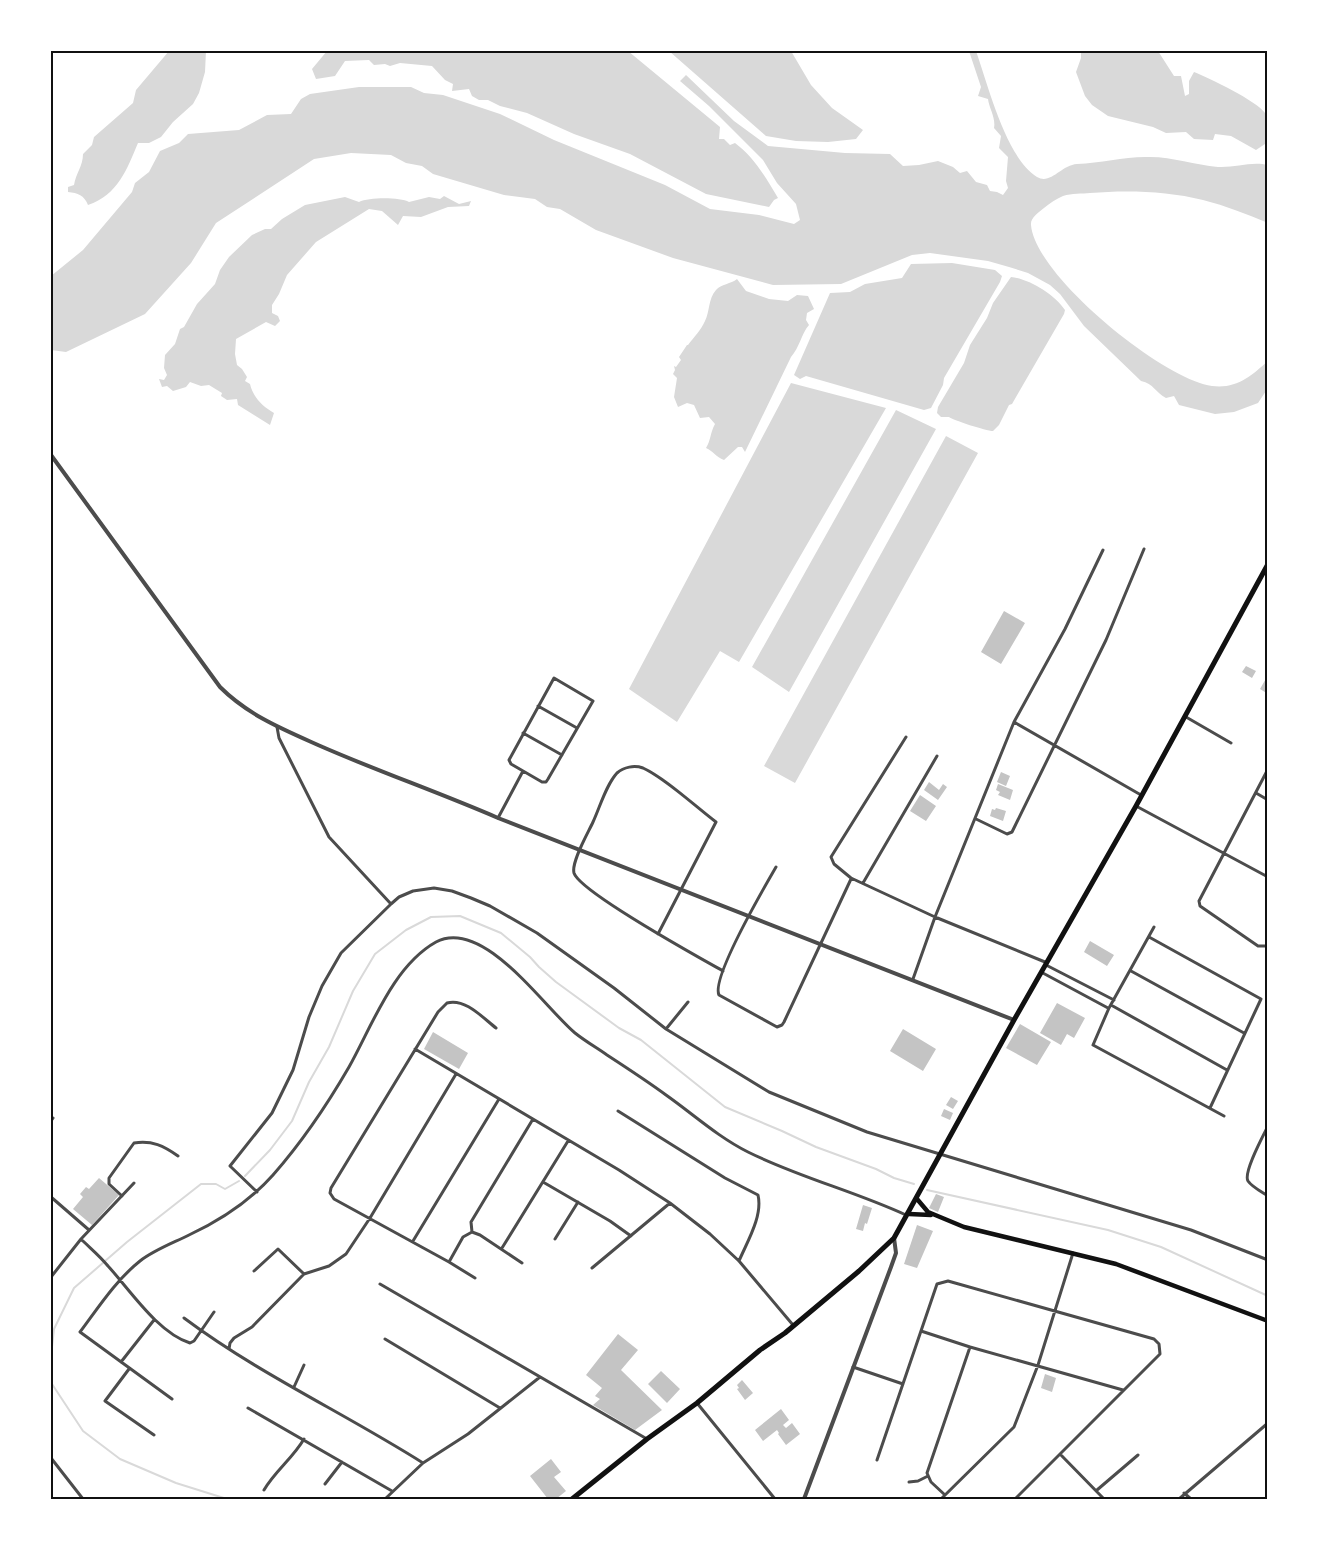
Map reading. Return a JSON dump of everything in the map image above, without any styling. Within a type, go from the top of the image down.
[{"type":"highway","points":[[572,1499],[647,1439],[697,1404],[859,1271],[894,1238],[1014,1020],[1136,806],[1268,564]]},
{"type":"main road","points":[[917,1199],[928,1212],[936,1217],[964,1227],[1116,1264],[1268,1321]]},
{"type":"main road","points":[[908,1215],[936,1217]]},
{"type":"street","points":[[51,454],[220,687],[236,702],[277,727],[364,765],[454,798],[498,818],[1014,1020]]},
{"type":"street","points":[[976,819],[1007,834],[1012,832],[1106,640],[1144,549]]},
{"type":"street","points":[[913,980],[935,917],[1014,722],[1065,629],[1104,550]]},
{"type":"street","points":[[554,678],[593,701],[546,782],[542,782],[511,764],[509,760],[538,706],[554,678]]},
{"type":"street","points":[[538,706],[577,728]]},
{"type":"street","points":[[1185,716],[1231,743]]},
{"type":"street","points":[[1014,722],[1141,795]]},
{"type":"street","points":[[277,727],[279,738],[329,837],[391,904]]},
{"type":"street","points":[[523,733],[562,755]]},
{"type":"street","points":[[906,737],[831,856],[834,864],[851,878],[1046,964],[1113,1000]]},
{"type":"street","points":[[863,883],[937,756]]},
{"type":"street","points":[[658,934],[716,822],[662,781],[642,768],[630,766],[617,774],[580,849],[574,872],[582,884],[658,934],[723,970]]},
{"type":"street","points":[[1268,769],[1199,901],[1200,906],[1258,946],[1268,946]]},
{"type":"street","points":[[498,818],[524,771]]},
{"type":"street","points":[[1256,793],[1268,800]]},
{"type":"street","points":[[1136,806],[1268,877]]},
{"type":"street","points":[[776,867],[749,916],[723,970],[717,988],[719,995],[780,1027],[822,944],[851,878]]},
{"type":"street","points":[[257,1192],[230,1166],[272,1113],[293,1070],[309,1017],[322,986],[341,953],[399,897],[413,891],[434,888],[452,891],[490,906],[537,933],[666,1029],[769,1092],[867,1132],[1191,1230],[1268,1260]]},
{"type":"street","points":[[1154,927],[1113,1000],[1093,1042],[1095,1046],[1224,1116]]},
{"type":"street","points":[[172,1399],[80,1332],[120,1280],[139,1262],[222,1218],[257,1192],[287,1158],[325,1107],[349,1067],[376,1014],[407,966],[439,940],[453,937],[466,939],[490,951],[507,964],[576,1034],[669,1097],[727,1141],[768,1161],[908,1215]]},
{"type":"street","points":[[1149,937],[1261,999],[1210,1108]]},
{"type":"street","points":[[1131,971],[1244,1034]]},
{"type":"street","points":[[1041,972],[1227,1070]]},
{"type":"street","points":[[475,1278],[334,1199],[331,1196],[331,1188],[415,1049],[447,1003],[461,1002],[496,1028]]},
{"type":"street","points":[[666,1029],[688,1002]]},
{"type":"street","points":[[415,1049],[670,1203],[710,1234],[739,1261],[794,1325]]},
{"type":"street","points":[[229,1349],[234,1338],[252,1327],[304,1274],[329,1266],[346,1254],[456,1074]]},
{"type":"street","points":[[412,1241],[499,1099]]},
{"type":"street","points":[[618,1111],[725,1178],[758,1195],[760,1199],[755,1222],[739,1261]]},
{"type":"street","points":[[472,1233],[471,1222],[532,1119]]},
{"type":"street","points":[[1268,1126],[1248,1169],[1247,1177],[1249,1182],[1268,1197]]},
{"type":"street","points":[[502,1248],[568,1141]]},
{"type":"street","points":[[122,1196],[109,1184],[109,1178],[134,1143],[164,1145],[177,1156]]},
{"type":"street","points":[[543,1182],[631,1236]]},
{"type":"street","points":[[51,1277],[81,1239],[134,1183]]},
{"type":"street","points":[[51,1197],[89,1230]]},
{"type":"street","points":[[555,1239],[578,1202]]},
{"type":"street","points":[[592,1268],[670,1203]]},
{"type":"street","points":[[449,1262],[463,1237],[472,1233],[502,1248],[522,1263]]},
{"type":"street","points":[[804,1499],[896,1253],[894,1238]]},
{"type":"street","points":[[81,1239],[101,1257],[154,1320],[183,1341],[190,1343],[202,1331],[214,1312]]},
{"type":"street","points":[[254,1271],[278,1249],[304,1274]]},
{"type":"street","points":[[941,1499],[1014,1427],[1038,1365],[1074,1252]]},
{"type":"street","points":[[877,1460],[937,1284],[941,1281],[948,1281],[1154,1339],[1159,1344],[1160,1354],[1015,1499]]},
{"type":"street","points":[[380,1284],[647,1439]]},
{"type":"street","points":[[184,1318],[229,1349],[423,1463]]},
{"type":"street","points":[[121,1362],[154,1320]]},
{"type":"street","points":[[921,1331],[1123,1390]]},
{"type":"street","points":[[385,1339],[500,1408]]},
{"type":"street","points":[[909,1482],[928,1476],[970,1347]]},
{"type":"street","points":[[294,1387],[304,1365]]},
{"type":"street","points":[[853,1367],[903,1384]]},
{"type":"street","points":[[130,1368],[105,1401],[154,1435]]},
{"type":"street","points":[[385,1499],[423,1463],[468,1434],[540,1377]]},
{"type":"street","points":[[697,1404],[775,1499]]},
{"type":"street","points":[[248,1408],[392,1491]]},
{"type":"street","points":[[1179,1499],[1268,1423]]},
{"type":"street","points":[[264,1490],[270,1480],[294,1455],[304,1439]]},
{"type":"street","points":[[1060,1455],[1104,1499]]},
{"type":"street","points":[[1097,1491],[1138,1455]]},
{"type":"street","points":[[51,1458],[83,1499]]},
{"type":"street","points":[[325,1484],[342,1462]]},
{"type":"street","points":[[928,1476],[945,1495]]},
{"type":"street","points":[[1184,1493],[1191,1499]]},
{"type":"shaded area","points":[[169,51],[206,51],[205,72],[199,93],[193,104],[173,122],[161,137],[149,143],[138,143],[114,188],[98,201],[88,205],[80,195],[68,192],[68,187],[74,185],[83,154],[92,145],[94,137],[133,103],[136,90]]},
{"type":"shaded area","points":[[327,51],[628,51],[720,127],[719,139],[724,139],[730,145],[735,143],[748,155],[778,198],[769,207],[706,194],[630,154],[574,134],[527,113],[500,106],[488,100],[479,100],[472,96],[469,89],[452,91],[453,84],[445,80],[432,66],[400,63],[390,66],[374,65],[369,60],[345,61],[335,76],[316,79],[312,69]]},
{"type":"shaded area","points":[[669,51],[791,51],[811,85],[832,108],[863,130],[856,139],[828,142],[796,141],[766,136]]},
{"type":"shaded area","points":[[969,51],[976,51],[999,120],[1016,154],[1026,168],[1042,179],[1052,177],[1071,165],[1141,157],[1167,158],[1218,167],[1268,165],[1268,223],[1203,200],[1161,193],[1133,192],[1063,196],[1040,211],[1031,222],[1038,246],[1054,271],[1077,297],[1135,346],[1164,365],[1191,379],[1212,386],[1221,386],[1243,380],[1268,361],[1268,388],[1258,403],[1234,412],[1215,414],[1179,405],[1174,396],[1166,398],[1149,384],[1141,381],[1084,326],[1060,294],[1050,285],[1028,273],[988,261],[930,253],[912,255],[841,284],[773,285],[673,258],[596,230],[560,209],[547,207],[535,199],[504,195],[433,174],[422,166],[406,163],[391,155],[351,153],[314,159],[216,223],[191,263],[145,314],[66,352],[51,350],[51,276],[83,250],[132,192],[135,183],[149,172],[160,151],[179,143],[188,134],[239,130],[267,115],[291,114],[301,99],[310,94],[359,87],[411,87],[424,93],[443,95],[500,114],[554,140],[665,185],[710,209],[759,215],[794,224],[800,220],[796,204],[777,183],[763,160],[709,106],[680,81],[686,75],[734,121],[768,146],[845,153],[890,154],[903,166],[938,161],[953,167],[960,173],[967,171],[976,182],[987,185],[990,191],[1003,195],[1008,188],[1006,181],[1008,157],[999,148],[1001,136],[994,128],[988,99],[978,96],[981,87]]},
{"type":"shaded area","points":[[1081,51],[1158,51],[1174,76],[1181,76],[1185,96],[1189,94],[1189,81],[1194,72],[1253,102],[1268,119],[1268,142],[1256,150],[1231,136],[1215,134],[1213,140],[1194,139],[1186,132],[1166,133],[1153,127],[1108,116],[1092,105],[1085,96],[1076,72]]},
{"type":"shaded area","points":[[444,196],[459,204],[471,201],[469,206],[448,207],[421,217],[403,216],[398,225],[382,211],[369,209],[316,242],[287,275],[272,305],[272,313],[278,316],[280,321],[275,326],[266,322],[236,339],[237,365],[247,377],[245,381],[250,384],[256,397],[274,413],[270,425],[238,405],[237,399],[227,400],[221,396],[222,393],[209,385],[201,386],[190,382],[186,387],[173,391],[167,386],[162,387],[159,379],[164,380],[167,375],[164,368],[165,355],[175,344],[180,329],[184,327],[197,304],[215,284],[220,270],[229,257],[252,235],[265,229],[271,229],[282,219],[305,205],[345,197],[359,202],[384,198],[409,202],[429,197],[440,199]]},
{"type":"shaded area","points":[[952,263],[995,270],[1002,276],[944,378],[943,385],[931,408],[924,410],[806,376],[800,379],[794,375],[830,293],[850,292],[865,284],[902,278],[911,264]]},
{"type":"shaded area","points":[[1011,277],[1033,284],[1048,293],[1065,310],[1064,314],[1012,404],[1009,405],[999,425],[993,431],[949,417],[941,417],[937,413],[938,407],[964,363],[970,345],[987,318],[993,303]]},
{"type":"shaded area","points":[[737,279],[746,291],[769,299],[788,301],[797,295],[808,296],[814,309],[807,313],[806,320],[809,325],[745,452],[742,447],[738,447],[724,460],[706,448],[715,424],[709,417],[700,418],[694,405],[687,403],[678,407],[674,397],[677,378],[673,374],[674,366],[676,367],[681,360],[679,357],[707,317],[713,294],[721,286]]},
{"type":"shaded area","points":[[791,383],[886,408],[739,662],[720,651],[677,722],[629,689]]},
{"type":"shaded area","points":[[896,410],[936,429],[789,692],[752,667]]},
{"type":"shaded area","points":[[946,436],[978,453],[795,783],[764,766]]},
{"type":"building","points":[[1004,611],[1025,623],[1001,664],[981,652]]},
{"type":"building","points":[[1246,666],[1256,671],[1252,678],[1242,672]]},
{"type":"building","points":[[1268,675],[1268,694],[1260,689]]},
{"type":"building","points":[[1001,772],[1010,776],[1006,786],[997,782]]},
{"type":"building","points":[[929,782],[939,790],[943,784],[947,787],[938,800],[924,790]]},
{"type":"building","points":[[998,784],[1013,790],[1010,800],[998,795],[1000,792],[996,790]]},
{"type":"building","points":[[920,795],[936,806],[926,821],[910,811]]},
{"type":"building","points":[[992,809],[1006,811],[1003,821],[990,816]]},
{"type":"building","points":[[1090,941],[1114,955],[1107,966],[1084,952]]},
{"type":"building","points":[[1057,1003],[1085,1018],[1074,1038],[1067,1034],[1061,1045],[1040,1033]]},
{"type":"building","points":[[1020,1024],[1051,1042],[1037,1065],[1006,1048]]},
{"type":"building","points":[[903,1029],[936,1049],[923,1071],[890,1051]]},
{"type":"building","points":[[433,1032],[468,1053],[459,1069],[424,1049]]},
{"type":"building","points":[[951,1097],[958,1101],[953,1109],[946,1105]]},
{"type":"building","points":[[944,1109],[953,1113],[950,1120],[941,1116]]},
{"type":"building","points":[[99,1178],[119,1195],[92,1225],[73,1209],[83,1197],[80,1194],[86,1187],[89,1189]]},
{"type":"building","points":[[936,1194],[944,1197],[938,1212],[929,1208]]},
{"type":"building","points":[[863,1205],[872,1208],[863,1231],[856,1229]]},
{"type":"building","points":[[917,1225],[933,1231],[917,1268],[904,1264]]},
{"type":"building","points":[[618,1334],[638,1350],[621,1370],[662,1410],[635,1430],[593,1405],[600,1399],[595,1396],[602,1388],[586,1375]]},
{"type":"building","points":[[661,1371],[680,1389],[667,1403],[648,1384]]},
{"type":"building","points":[[1045,1374],[1056,1378],[1052,1392],[1041,1388]]},
{"type":"building","points":[[742,1380],[753,1393],[745,1400],[737,1389],[739,1388],[737,1385]]},
{"type":"building","points":[[781,1409],[789,1420],[783,1425],[786,1428],[792,1423],[800,1434],[786,1445],[777,1430],[763,1441],[755,1430]]},
{"type":"building","points":[[551,1459],[561,1472],[554,1477],[566,1491],[556,1499],[548,1499],[530,1476]]},
{"type":"waterway","points":[[245,1176],[270,1150],[292,1121],[309,1082],[329,1047],[353,991],[375,954],[406,930],[431,917],[460,916],[501,933],[556,982],[619,1028],[641,1040],[725,1107],[816,1147],[914,1184]]},
{"type":"waterway","points":[[51,1356],[54,1329],[74,1288],[127,1242],[201,1184],[216,1184],[225,1189],[239,1181]]},
{"type":"waterway","points":[[927,1190],[1108,1230],[1161,1247],[1268,1296]]},
{"type":"waterway","points":[[51,1366],[52,1384],[83,1431],[120,1459],[176,1483],[227,1499]]}]
